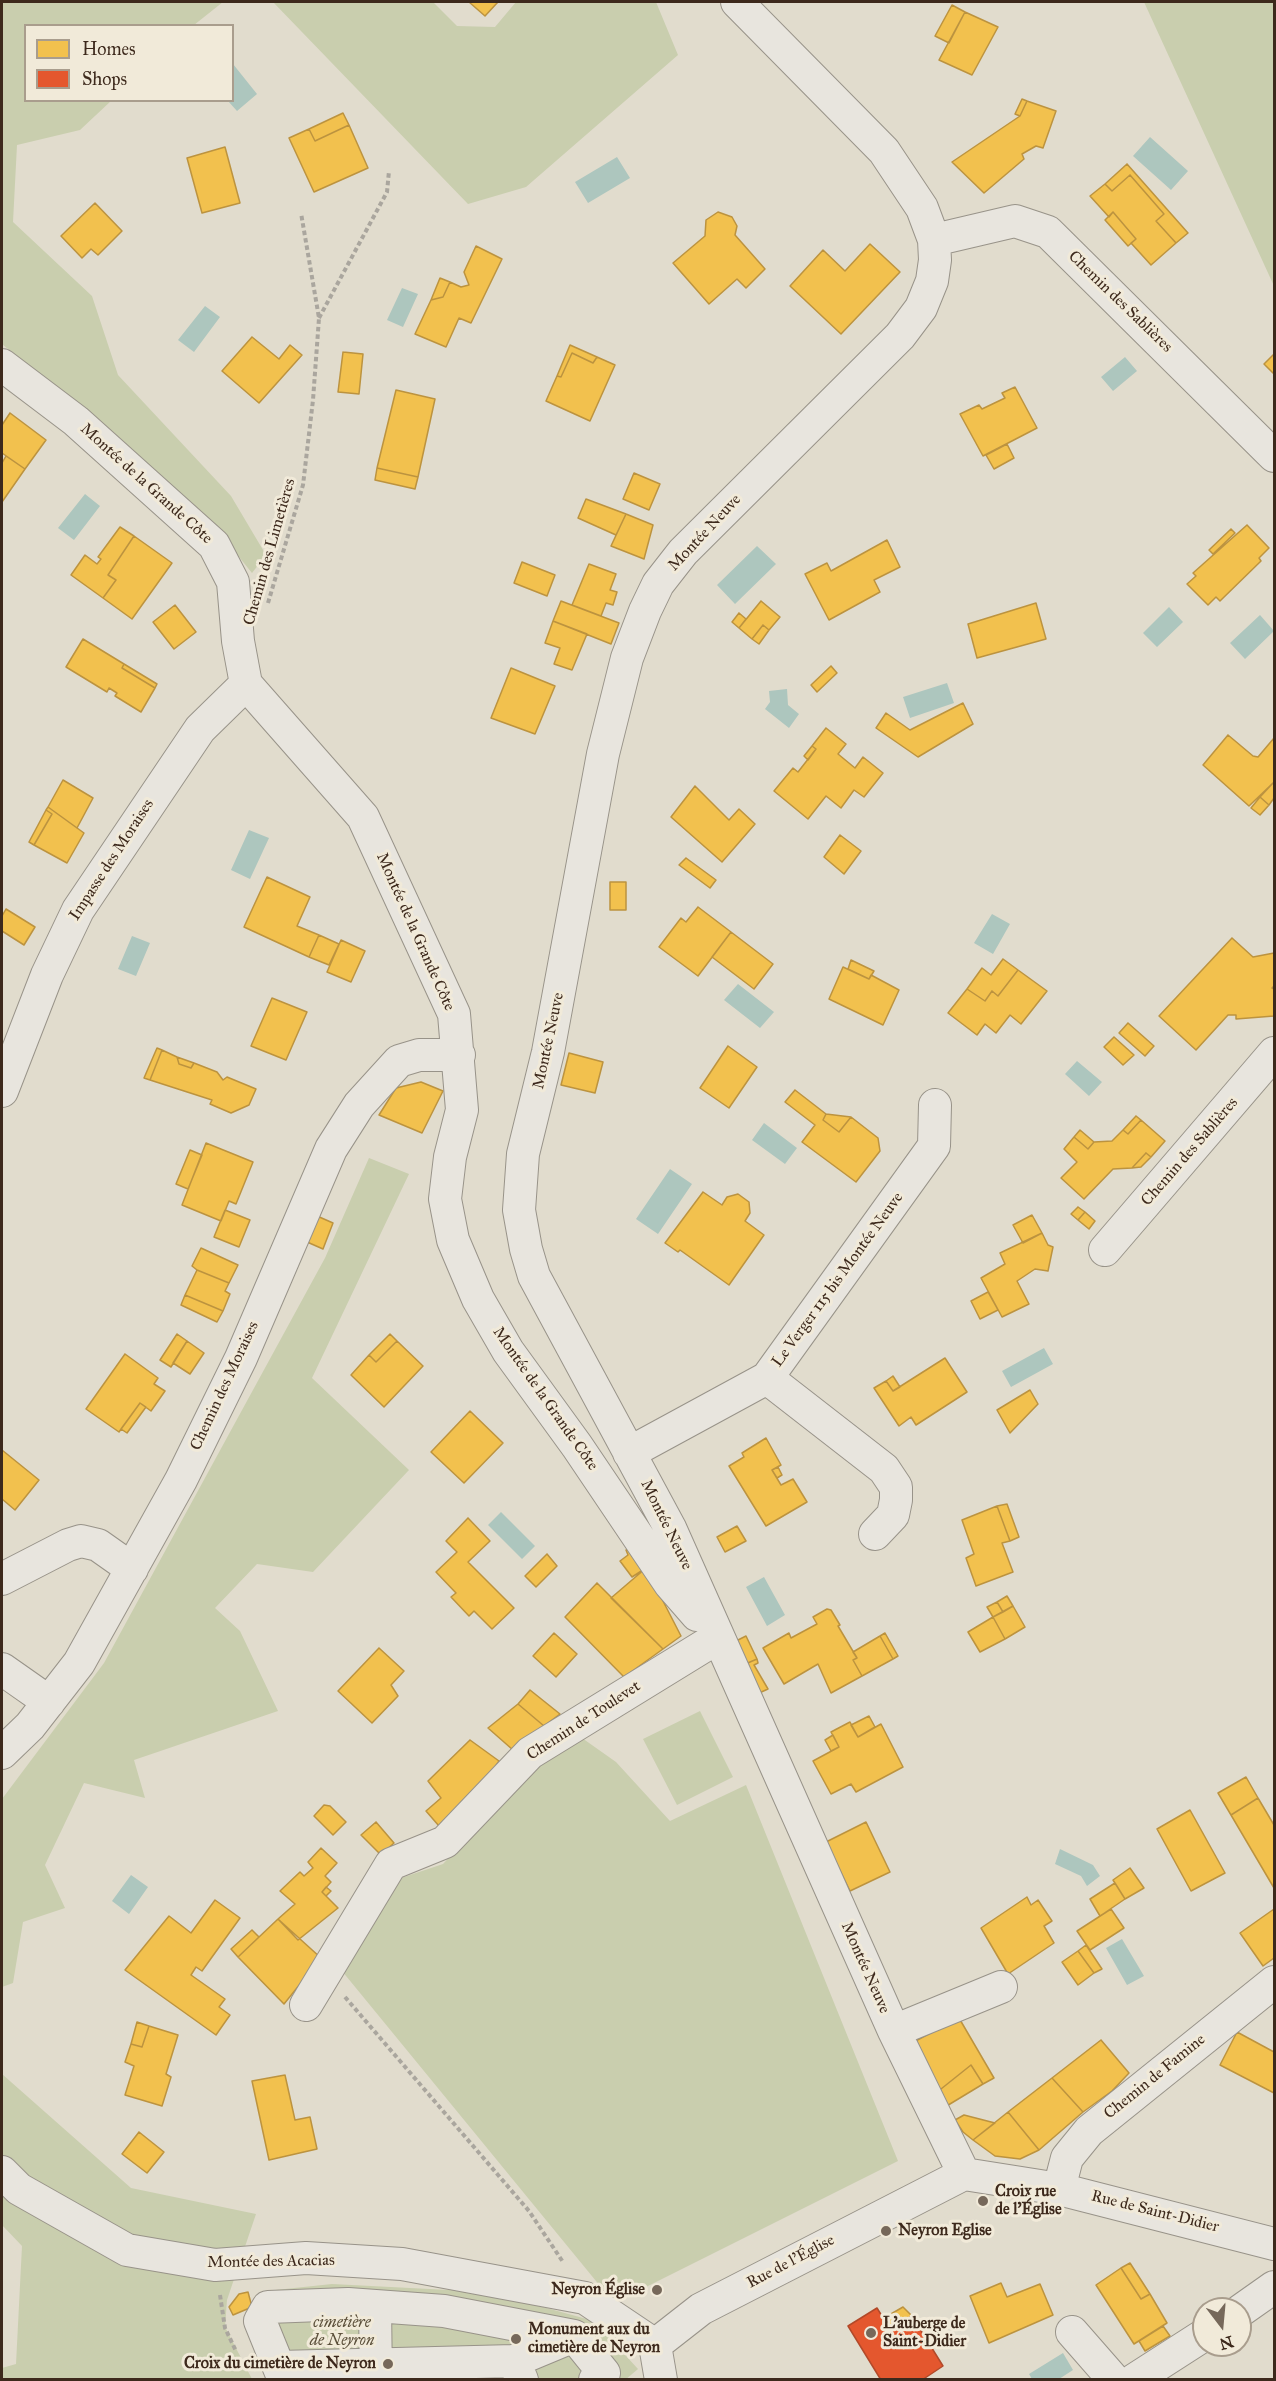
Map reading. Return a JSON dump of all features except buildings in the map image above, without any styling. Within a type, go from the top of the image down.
[{"type":"street","name":"Montée Neuve","points":[[736,2],[884,151],[922,208],[934,240],[935,260],[932,281],[921,308],[900,336],[683,552],[658,584],[627,658],[603,754],[548,1052],[523,1154],[519,1185],[520,1222],[534,1276],[670,1528],[717,1638],[894,2031],[964,2174]]},
{"type":"street","name":"Chemin des Sablières","points":[[934,240],[1015,220],[1048,232],[1275,456]]},
{"type":"street","name":"Montée de la Grande Côte","points":[[2,365],[76,421],[214,545],[233,582],[238,641],[246,684],[363,817],[454,1014],[462,1110],[450,1157],[445,1199],[453,1240],[478,1299],[508,1351],[577,1446],[670,1584],[717,1638]]},
{"type":"street","name":"Impasse des Moraises","points":[[2,1091],[47,975],[78,910],[200,729],[246,684]]},
{"type":"street","name":"Chemin des Moraises","points":[[2,1753],[30,1726],[79,1663],[132,1569],[186,1470],[241,1358],[331,1149],[359,1105],[399,1061],[457,1046]]},
{"type":"street","name":"Chemin des Sablières","points":[[1106,1250],[1275,1053]]},
{"type":"street","name":"Le Verger 115 bis Montée Neuve","points":[[629,1453],[767,1378],[934,1146],[935,1105]]},
{"type":"street","points":[[767,1378],[884,1469],[896,1487],[896,1500],[893,1515],[875,1534]]},
{"type":"street","points":[[2,1580],[68,1545],[81,1541],[98,1545],[132,1569]]},
{"type":"street","name":"Chemin de Toulevet","points":[[306,2005],[391,1864],[445,1842],[530,1753],[717,1638]]},
{"type":"street","points":[[2,1669],[49,1702]]},
{"type":"street","name":"Chemin de Famine","points":[[1059,2188],[1067,2158],[1089,2131],[1275,1982]]},
{"type":"street","points":[[894,2031],[1001,1987]]},
{"type":"street","name":"Montée des Acacias","points":[[2,2172],[19,2189],[127,2250],[215,2265],[306,2258],[402,2264],[585,2298],[655,2345]]},
{"type":"street","name":"Rue de Saint-Didier","points":[[964,2174],[1059,2188],[1275,2244]]},
{"type":"street","name":"Rue de l'Église","points":[[655,2345],[701,2309],[964,2174]]},
{"type":"street","points":[[1252,2303],[1275,2288]]},
{"type":"street","points":[[596,2379],[604,2373],[577,2339],[444,2311],[348,2304],[268,2307],[260,2321],[282,2373],[518,2370],[577,2339],[614,2318]]},
{"type":"street","points":[[386,2307],[386,2372]]},
{"type":"street","points":[[1072,2332],[1114,2379]]},
{"type":"street","points":[[1134,2379],[1192,2343]]},
{"type":"street","points":[[655,2345],[661,2379]]},
{"type":"path","name":"Chemin des Limetières","points":[[319,318],[387,192],[389,171]]},
{"type":"path","name":"Chemin des Limetières","points":[[268,604],[303,485],[314,400],[319,318],[301,213]]},
{"type":"path","points":[[325,1974],[529,2211],[585,2298]]},
{"type":"green space","points":[[2,2],[223,2],[195,24],[24,24],[24,102],[110,102],[80,130],[17,145],[13,222],[92,296],[118,375],[231,496],[266,555],[252,573],[206,516],[2,344]]},
{"type":"green space","points":[[273,2],[433,2],[457,26],[495,27],[516,2],[656,2],[678,55],[526,187],[468,204]]},
{"type":"green space","points":[[1144,2],[1274,2],[1274,286]]},
{"type":"green space","points":[[369,1158],[409,1174],[312,1378],[409,1470],[313,1572],[257,1564],[215,1608],[240,1631],[278,1711],[134,1760],[145,1798],[84,1783],[45,1865],[65,1908],[23,1922],[13,1983],[2,1987],[2,1799],[104,1663],[325,1258]]},
{"type":"green space","points":[[700,1711],[733,1777],[677,1805],[643,1739]]},
{"type":"green space","points":[[582,1738],[616,1762],[670,1821],[746,1785],[898,2161],[614,2303],[342,1971],[398,1879],[443,1864],[526,1774]]},
{"type":"green space","points":[[2,2074],[131,2188],[256,2214],[227,2300],[225,2327],[252,2379],[2,2380],[2,2368],[16,2364],[22,2246],[2,2225]]},
{"type":"green space","name":"cimetière de Neyron","points":[[332,2284],[488,2292],[594,2321],[638,2369],[625,2380],[270,2379],[246,2325],[266,2291]]},
{"type":"water","points":[[234,65],[257,94],[237,111],[229,102],[234,102]]},
{"type":"water","points":[[1150,137],[1188,171],[1171,190],[1133,156]]},
{"type":"water","points":[[617,157],[630,178],[588,203],[575,182]]},
{"type":"water","points":[[402,288],[418,294],[403,327],[387,320]]},
{"type":"water","points":[[205,306],[220,317],[194,352],[178,340]]},
{"type":"water","points":[[1125,357],[1137,371],[1113,391],[1101,377]]},
{"type":"water","points":[[85,494],[100,506],[74,540],[58,528]]},
{"type":"water","points":[[757,546],[776,564],[735,604],[717,585]]},
{"type":"water","points":[[1169,607],[1183,622],[1157,647],[1143,633]]},
{"type":"water","points":[[1260,615],[1274,631],[1245,659],[1230,643]]},
{"type":"water","points":[[947,683],[954,703],[910,718],[903,697]]},
{"type":"water","points":[[787,689],[788,705],[799,714],[789,728],[765,709],[770,702],[769,691]]},
{"type":"water","points":[[249,830],[269,838],[250,879],[231,870]]},
{"type":"water","points":[[992,914],[1010,924],[993,954],[974,943]]},
{"type":"water","points":[[132,936],[150,943],[136,976],[118,969]]},
{"type":"water","points":[[738,984],[774,1012],[760,1028],[724,1000]]},
{"type":"water","points":[[1077,1061],[1102,1082],[1089,1096],[1065,1074]]},
{"type":"water","points":[[764,1123],[797,1148],[785,1164],[752,1140]]},
{"type":"water","points":[[670,1169],[692,1184],[658,1234],[636,1219]]},
{"type":"water","points":[[1044,1348],[1053,1364],[1011,1387],[1002,1371]]},
{"type":"water","points":[[501,1512],[535,1546],[522,1559],[488,1525]]},
{"type":"water","points":[[764,1577],[785,1615],[767,1626],[746,1587]]},
{"type":"water","points":[[1060,1849],[1093,1865],[1100,1876],[1087,1886],[1081,1876],[1055,1864]]},
{"type":"water","points":[[131,1875],[148,1887],[129,1914],[112,1901]]},
{"type":"water","points":[[1122,1939],[1144,1976],[1127,1985],[1106,1948]]},
{"type":"water","points":[[1063,2353],[1073,2370],[1059,2379],[1032,2379],[1029,2374]]},
{"type":"place","name":"Croix rue de l'Église","points":[[983,2201]]},
{"type":"place","name":"Neyron Eglise","points":[[886,2231]]},
{"type":"place","name":"Neyron Église","points":[[657,2290]]},
{"type":"place","name":"L'auberge de Saint-Didier","points":[[871,2333]]},
{"type":"place","name":"Monument aux du cimetière de Neyron","points":[[516,2339]]},
{"type":"place","name":"Croix du cimetière de Neyron","points":[[388,2364]]}]
